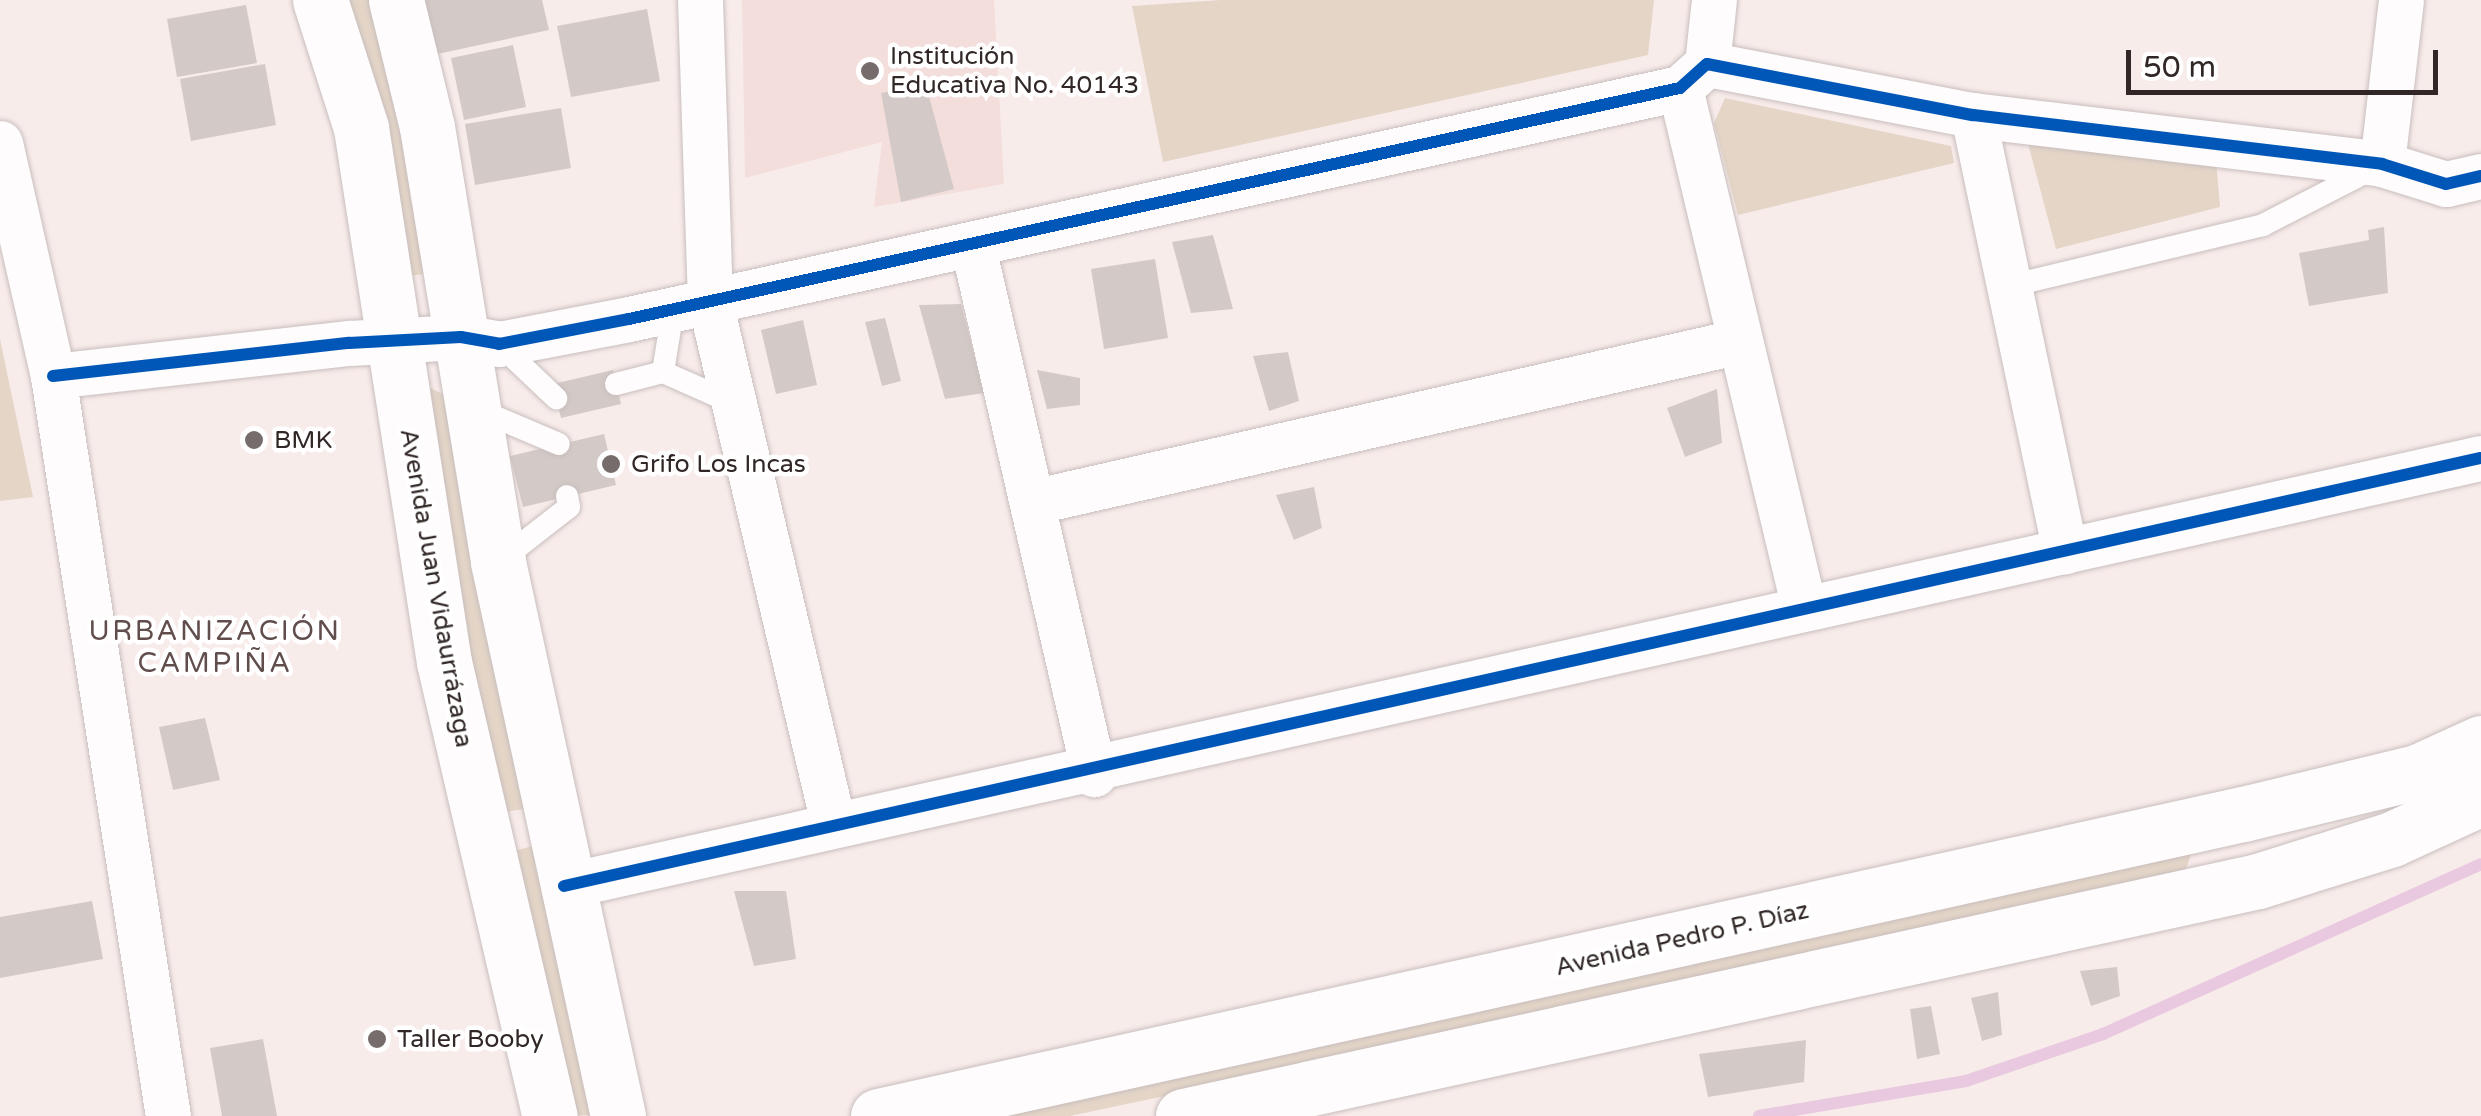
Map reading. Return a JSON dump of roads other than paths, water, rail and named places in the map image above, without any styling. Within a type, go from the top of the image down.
[{"type":"main road","name":"Avenida Juan Vidaurrázaga","points":[[320,0],[362,128],[444,662],[550,1116]]},
{"type":"main road","points":[[396,0],[480,340],[472,407],[498,562],[564,886],[618,1116]]},
{"type":"main road","name":"Avenida Pedro P. Díaz","points":[[878,1116],[2266,808],[2417,772],[2481,742]]},
{"type":"main road","points":[[1183,1116],[2279,875],[2481,798]]},
{"type":"main road","points":[[2266,808],[2279,875]]},
{"type":"street","points":[[700,0],[691,306],[734,404],[834,823]]},
{"type":"street","points":[[1714,0],[1693,76],[1740,341],[1804,608]]},
{"type":"street","points":[[2382,164],[2401,0]]},
{"type":"street","points":[[53,376],[396,340],[480,340],[691,306],[973,247],[1693,76],[1972,115],[2382,164],[2446,184],[2481,176]]},
{"type":"street","points":[[1972,115],[2014,285],[2065,551]]},
{"type":"street","points":[[0,143],[53,376],[168,1116]]},
{"type":"street","points":[[973,247],[1094,774]]},
{"type":"street","points":[[1032,502],[1740,341]]},
{"type":"street","points":[[564,886],[834,823],[1094,774],[1804,608],[2481,458]]},
{"type":"lane","points":[[2014,285],[2263,224],[2382,164]]},
{"type":"lane","points":[[663,372],[691,306]]},
{"type":"lane","points":[[472,407],[558,440],[553,398],[480,340]]},
{"type":"lane","points":[[616,384],[663,372],[734,404]]},
{"type":"lane","points":[[498,562],[570,507],[568,496]]},
{"type":"waterway","points":[[1759,1116],[1966,1081],[2103,1034],[2481,864]]},
{"type":"place","name":"Institución Educativa No. 40143","points":[[870,71]]},
{"type":"place","name":"BMK","points":[[254,440]]},
{"type":"place","name":"Grifo Los Incas","points":[[611,464]]},
{"type":"place","name":"Taller Booby","points":[[377,1039]]},
{"type":"district","name":"URBANIZACIÓN CAMPIÑA","points":[[215,647]]}]
